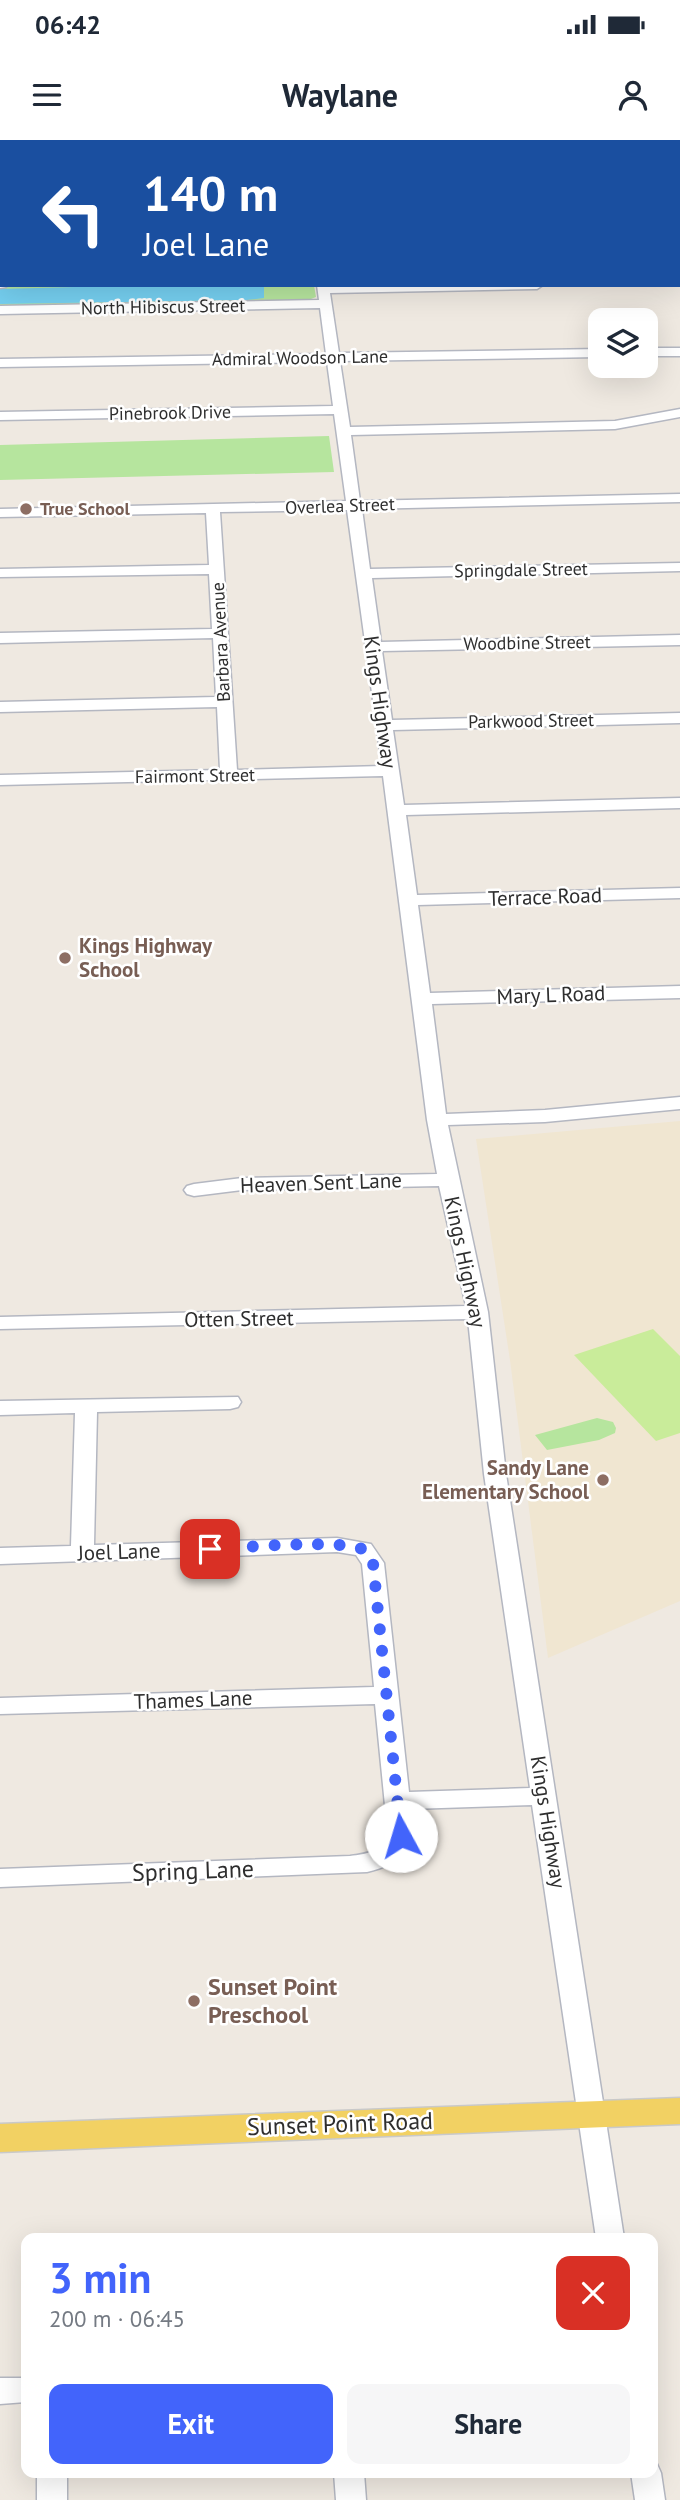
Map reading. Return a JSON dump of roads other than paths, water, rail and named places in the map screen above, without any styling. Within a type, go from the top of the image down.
[{"type":"main road","name":"Sunset Point Road","points":[[0,2138],[680,2111]]},
{"type":"street","name":"North Hibiscus Street","points":[[0,310],[484,287]]},
{"type":"street","name":"Kings Highway","points":[[324,293],[437,1120],[447,1180],[478,1312],[495,1474],[609,2233]]},
{"type":"street","points":[[658,352],[680,352]]},
{"type":"street","name":"Admiral Woodson Lane","points":[[0,363],[588,353]]},
{"type":"street","name":"Pinebrook Drive","points":[[0,416],[340,410]]},
{"type":"street","points":[[342,431],[615,425],[680,413]]},
{"type":"street","name":"Overlea Street","points":[[0,513],[680,498]]},
{"type":"street","name":"Barbara Avenue","points":[[213,509],[229,775]]},
{"type":"street","name":"Springdale Street","points":[[362,574],[680,567]]},
{"type":"street","points":[[0,573],[217,569]]},
{"type":"street","points":[[0,638],[220,633]]},
{"type":"street","name":"Woodbine Street","points":[[373,647],[680,640]]},
{"type":"street","points":[[0,707],[225,702]]},
{"type":"street","name":"Parkwood Street","points":[[383,725],[680,718]]},
{"type":"street","name":"Fairmont Street","points":[[0,780],[389,771]]},
{"type":"street","points":[[395,810],[680,803]]},
{"type":"street","name":"Terrace Road","points":[[409,900],[680,893]]},
{"type":"street","name":"Mary L Road","points":[[422,999],[680,992]]},
{"type":"street","points":[[437,1120],[545,1116],[680,1103]]},
{"type":"street","name":"Heaven Sent Lane","points":[[194,1190],[242,1184],[447,1180]]},
{"type":"street","name":"Otten Street","points":[[0,1322],[478,1312]]},
{"type":"street","points":[[0,1408],[230,1402]]},
{"type":"street","points":[[82,1553],[86,1406]]},
{"type":"street","name":"Joel Lane","points":[[0,1556],[337,1545],[363,1549],[370,1555],[373,1563],[385,1695]]},
{"type":"street","points":[[385,1695],[397,1801],[544,1796]]},
{"type":"street","name":"Thames Lane","points":[[0,1706],[385,1695]]},
{"type":"street","name":"Spring Lane","points":[[0,1878],[350,1865],[386,1858],[396,1849],[401,1836],[397,1801]]},
{"type":"street","points":[[0,2391],[21,2390]]},
{"type":"street","points":[[52,2478],[52,2500]]},
{"type":"street","points":[[349,2478],[351,2500]]},
{"type":"street","points":[[647,2478],[650,2500]]},
{"type":"water","points":[[264,287],[264,298],[0,304],[0,289]]},
{"type":"place","name":"True School","points":[[26,509]]},
{"type":"place","name":"Kings Highway School","points":[[65,958]]},
{"type":"place","name":"Sandy Lane Elementary School","points":[[603,1480]]},
{"type":"place","name":"Sunset Point Preschool","points":[[194,2001]]}]
